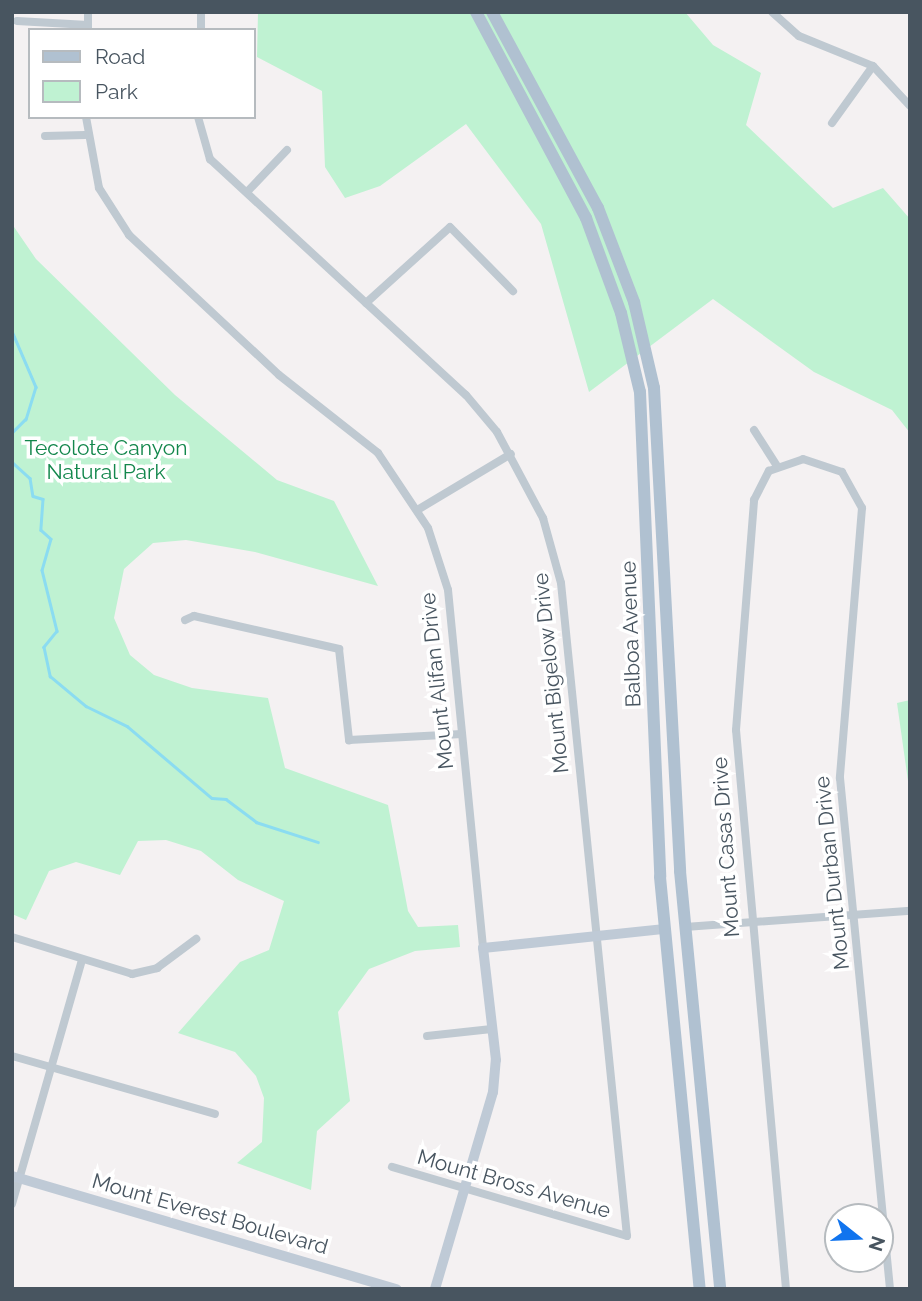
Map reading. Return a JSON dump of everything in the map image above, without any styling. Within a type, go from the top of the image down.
[{"type":"main road","name":"Balboa Avenue","points":[[476,12],[586,218],[621,313],[640,392],[660,877],[700,1289]]},
{"type":"main road","name":"Balboa Avenue","points":[[492,12],[598,208],[643,335],[654,388],[685,927],[720,1289]]},
{"type":"main road","points":[[660,877],[674,915],[685,927]]},
{"type":"main road","points":[[665,929],[688,958]]},
{"type":"street","points":[[17,21],[88,27],[88,12]]},
{"type":"street","points":[[772,12],[799,36],[873,66],[910,106]]},
{"type":"street","points":[[832,123],[873,66]]},
{"type":"street","name":"Mount Alifan Drive","points":[[86,119],[85,135],[99,188],[129,235],[279,375],[378,453],[419,509],[448,590],[492,1030],[493,1092],[435,1289]]},
{"type":"street","name":"Mount Bigelow Drive","points":[[199,119],[210,159],[466,396],[511,454],[543,518],[561,583],[627,1236]]},
{"type":"street","points":[[44,136],[85,135]]},
{"type":"street","points":[[247,192],[287,150]]},
{"type":"street","points":[[366,303],[450,227],[513,291]]},
{"type":"street","points":[[754,430],[777,466]]},
{"type":"street","points":[[419,509],[511,454]]},
{"type":"street","name":"Mount Durban Drive","points":[[777,466],[803,459],[831,466],[858,494],[862,508],[839,741],[890,1289]]},
{"type":"street","name":"Mount Casas Drive","points":[[777,466],[754,500],[736,730],[749,923],[786,1289]]},
{"type":"street","points":[[185,620],[194,615],[339,649],[349,740],[462,734]]},
{"type":"street","points":[[685,927],[854,912],[910,911]]},
{"type":"street","points":[[483,948],[665,929]]},
{"type":"street","points":[[12,937],[82,960],[141,974],[196,939]]},
{"type":"street","points":[[12,1204],[16,1177],[53,1067],[82,960]]},
{"type":"street","points":[[427,1036],[492,1030]]},
{"type":"street","points":[[12,1056],[215,1114]]},
{"type":"street","name":"Mount Bross Avenue","points":[[392,1167],[627,1236]]},
{"type":"street","name":"Mount Everest Boulevard","points":[[16,1177],[397,1289]]},
{"type":"green space","points":[[258,12],[685,12],[713,45],[761,73],[746,125],[833,208],[883,188],[910,219],[910,433],[892,410],[814,372],[713,299],[589,392],[541,224],[466,124],[380,186],[345,198],[325,167],[322,91],[257,57]]},
{"type":"green space","name":"Tecolote Canyon Natural Park","points":[[12,224],[36,259],[175,395],[277,480],[334,501],[378,586],[255,552],[186,540],[153,543],[124,569],[114,618],[130,655],[154,675],[192,688],[268,698],[285,768],[388,805],[408,911],[418,927],[458,925],[460,947],[415,951],[369,969],[338,1012],[350,1101],[317,1131],[311,1190],[237,1163],[262,1142],[264,1098],[256,1076],[235,1052],[178,1033],[240,962],[269,950],[284,901],[238,880],[201,851],[166,840],[138,841],[120,875],[76,862],[49,871],[26,920],[12,914]]},
{"type":"green space","points":[[910,700],[910,795],[897,703]]},
{"type":"waterway","points":[[12,331],[36,387],[26,419],[12,433]]},
{"type":"waterway","points":[[12,462],[30,478],[33,496],[43,499],[41,530],[51,539],[42,570],[57,631],[44,647],[50,676],[86,706],[127,726],[212,798],[226,799],[256,822],[318,842]]}]
